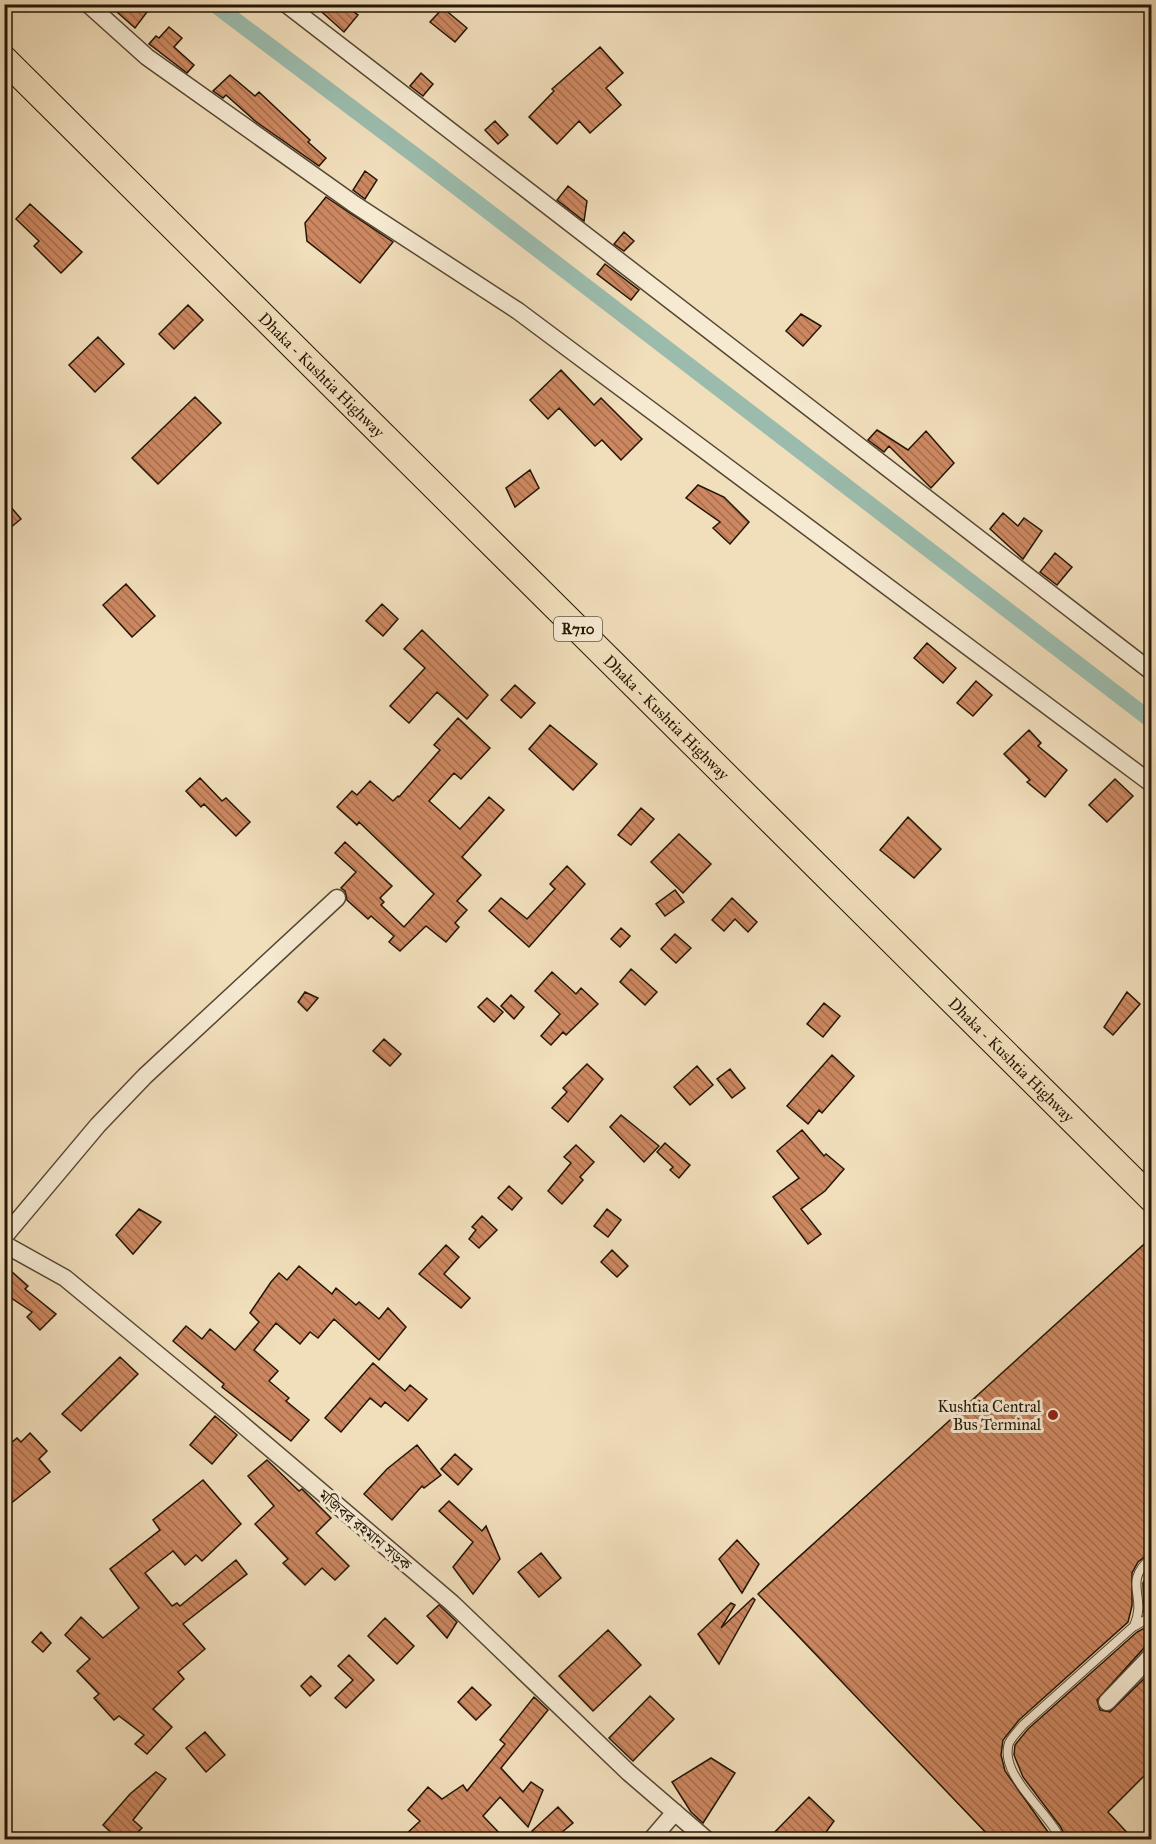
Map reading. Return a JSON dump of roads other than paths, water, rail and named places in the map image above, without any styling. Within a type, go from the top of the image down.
[{"type":"main road","name":"Dhaka - Kushtia Highway","points":[[4,59],[1152,1198]]},
{"type":"street","points":[[88,4],[147,57],[354,204],[518,311],[1152,784]]},
{"type":"street","points":[[285,4],[1152,672]]},
{"type":"street","points":[[4,1236],[98,1125],[145,1076],[337,898]]},
{"type":"street","name":"মজিবর রহমান সড়ক","points":[[4,1244],[65,1278],[230,1414],[452,1603],[706,1839]]},
{"type":"street","points":[[1107,1702],[1152,1655]]},
{"type":"street","points":[[651,1839],[675,1812]]},
{"type":"lane","points":[[1134,1626],[1139,1614],[1134,1581],[1140,1568],[1152,1557]]},
{"type":"lane","points":[[1061,1839],[1055,1827],[1019,1784],[1009,1761],[1009,1744],[1023,1725],[1134,1626],[1152,1616]]},
{"type":"waterway","points":[[214,4],[429,166],[1152,721]]},
{"type":"place","name":"Kushtia Central Bus Terminal","points":[[1053,1415]]}]
